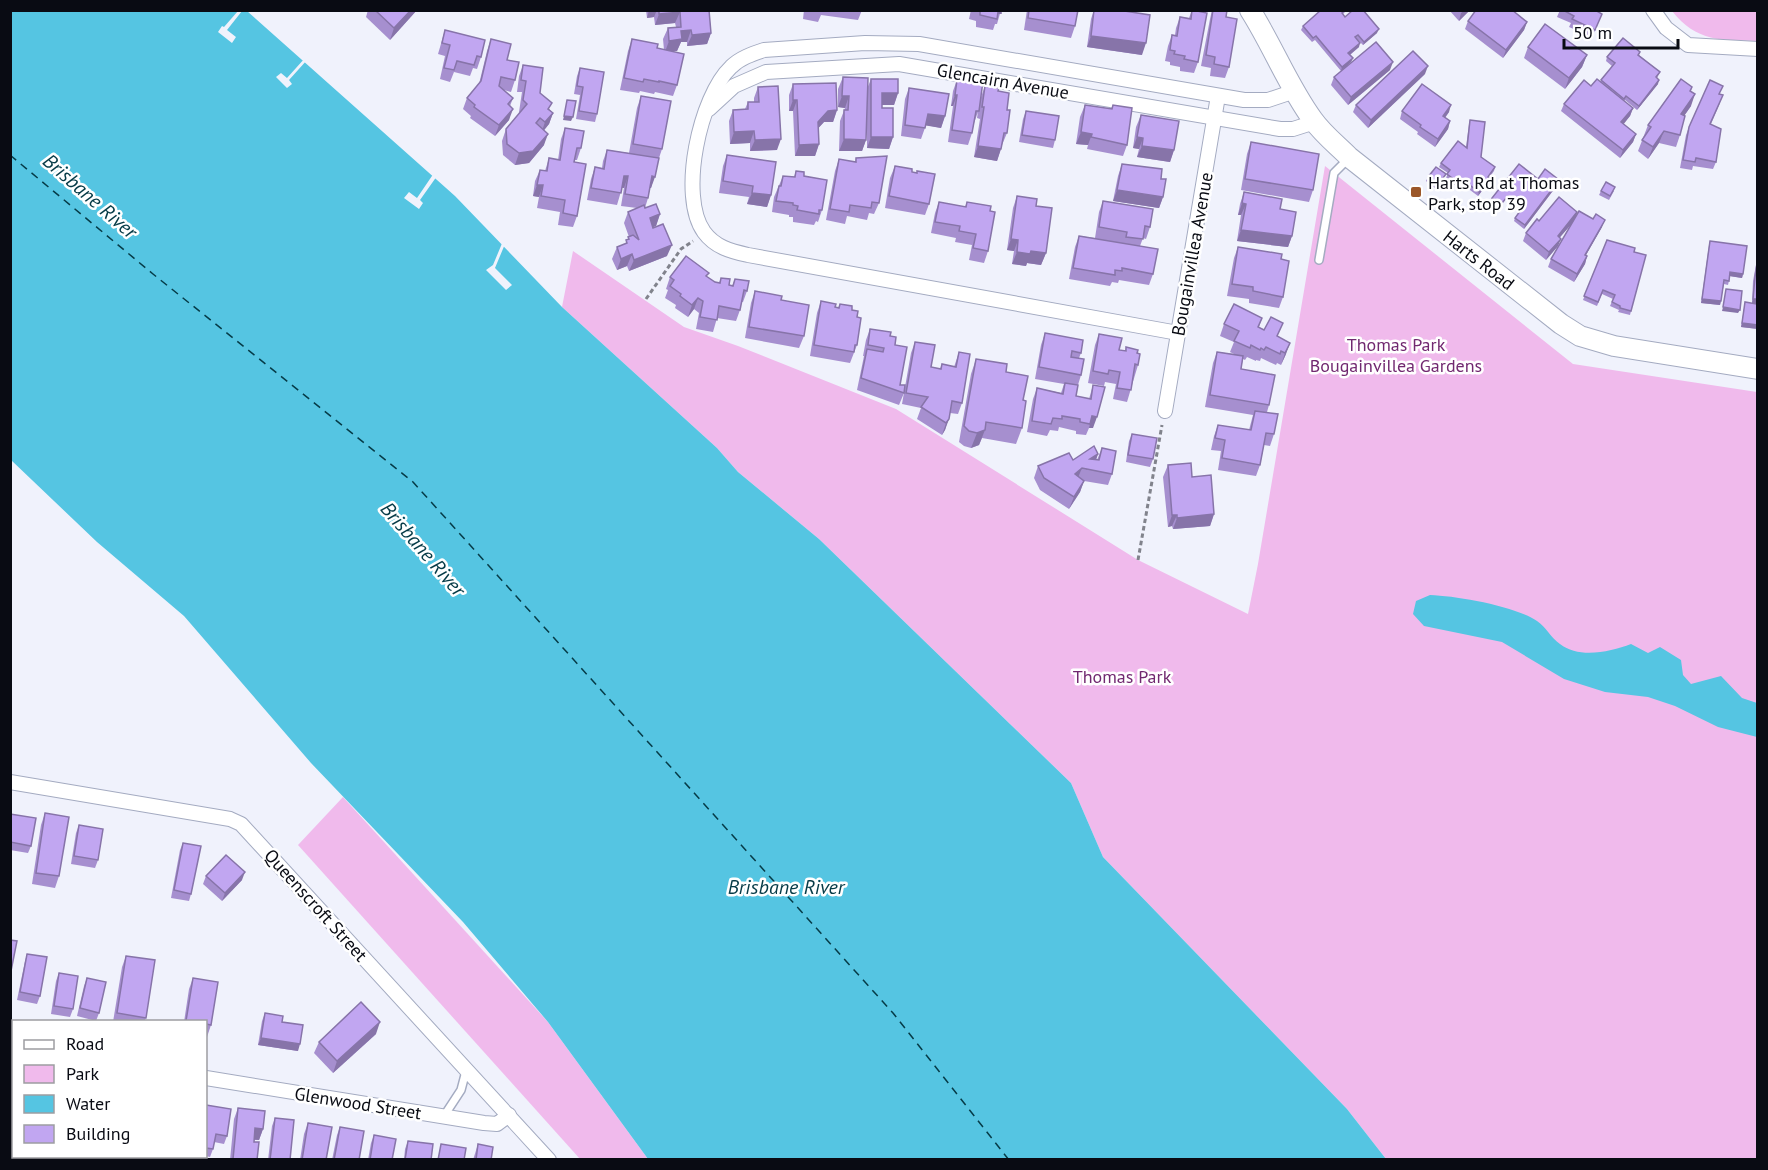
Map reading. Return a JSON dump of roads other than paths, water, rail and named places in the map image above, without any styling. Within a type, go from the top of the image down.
[{"type":"street","name":"Harts Road","points":[[1250,10],[1315,122],[1349,157],[1552,317],[1580,336],[1630,349],[1758,369]]},
{"type":"street","points":[[1653,10],[1666,28],[1688,45],[1758,49]]},
{"type":"street","name":"Glencairn Avenue","points":[[1178,333],[720,248],[699,225],[692,193],[696,146],[714,90],[726,72],[738,61],[751,54],[772,49],[883,42],[919,44],[1244,100],[1268,100],[1295,91]]},
{"type":"street","name":"Glencairn Avenue","points":[[704,116],[727,91],[749,78],[766,72],[899,64],[1287,129],[1315,122]]},
{"type":"street","name":"Bougainvillea Avenue","points":[[1165,411],[1218,96]]},
{"type":"street","name":"Queenscroft Street","points":[[10,783],[225,818],[242,824],[549,1160]]},
{"type":"street","name":"Glenwood Street","points":[[207,1078],[495,1124],[509,1115]]},
{"type":"lane","points":[[1318,260],[1334,173],[1349,157]]},
{"type":"lane","points":[[444,1116],[461,1090],[467,1069]]},
{"type":"water","name":"Brisbane River","points":[[10,11],[247,11],[455,196],[562,307],[717,448],[738,472],[819,539],[1071,783],[1103,857],[1347,1109],[1386,1159],[648,1159],[548,1022],[463,922],[311,763],[184,616],[97,542],[11,460]]},
{"type":"water","points":[[1430,595],[1455,597],[1515,611],[1537,621],[1557,642],[1576,651],[1595,653],[1631,644],[1648,653],[1660,647],[1681,660],[1683,675],[1691,684],[1721,676],[1742,698],[1757,703],[1757,737],[1718,727],[1675,706],[1648,697],[1605,692],[1564,679],[1502,642],[1424,626],[1413,614],[1416,601]]},
{"type":"place","name":"Harts Rd at Thomas Park, stop 39","points":[[1416,192]]},
{"type":"park label","name":"Thomas Park Bougainvillea Gardens","points":[[1396,354]]},
{"type":"park label","name":"Thomas Park","points":[[1122,676]]}]
